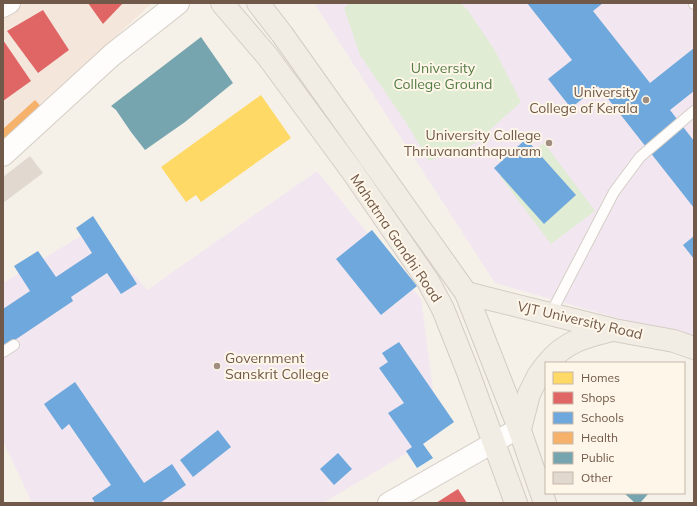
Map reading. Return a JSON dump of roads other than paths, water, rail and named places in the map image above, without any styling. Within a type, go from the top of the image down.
[{"type":"main road","name":"Mahatma Gandhi Road","points":[[222,3],[268,57],[352,171],[428,280],[443,309],[468,372],[495,442],[516,503]]},
{"type":"main road","name":"Mahatma Gandhi Road","points":[[261,4],[466,293],[519,428],[545,503]]},
{"type":"main road","name":"VJT University Road","points":[[466,293],[551,313],[614,330],[674,341],[694,348]]},
{"type":"main road","points":[[548,362],[553,356],[573,341],[590,335],[614,330]]},
{"type":"main road","points":[[519,428],[529,394],[538,376],[545,367]]},
{"type":"street","points":[[3,7],[10,3]]},
{"type":"street","points":[[3,155],[112,55],[178,3]]},
{"type":"street","points":[[388,503],[519,428]]},
{"type":"lane","points":[[551,313],[614,192],[640,157],[694,111]]},
{"type":"lane","points":[[3,352],[14,345]]},
{"type":"place","name":"University College of Kerala","points":[[646,100]]},
{"type":"place","name":"University College Thriuvananthapuram","points":[[549,143]]},
{"type":"place","name":"Government Sanskrit College","points":[[217,366]]},
{"type":"park label","name":"University College Ground","points":[[443,76]]}]
